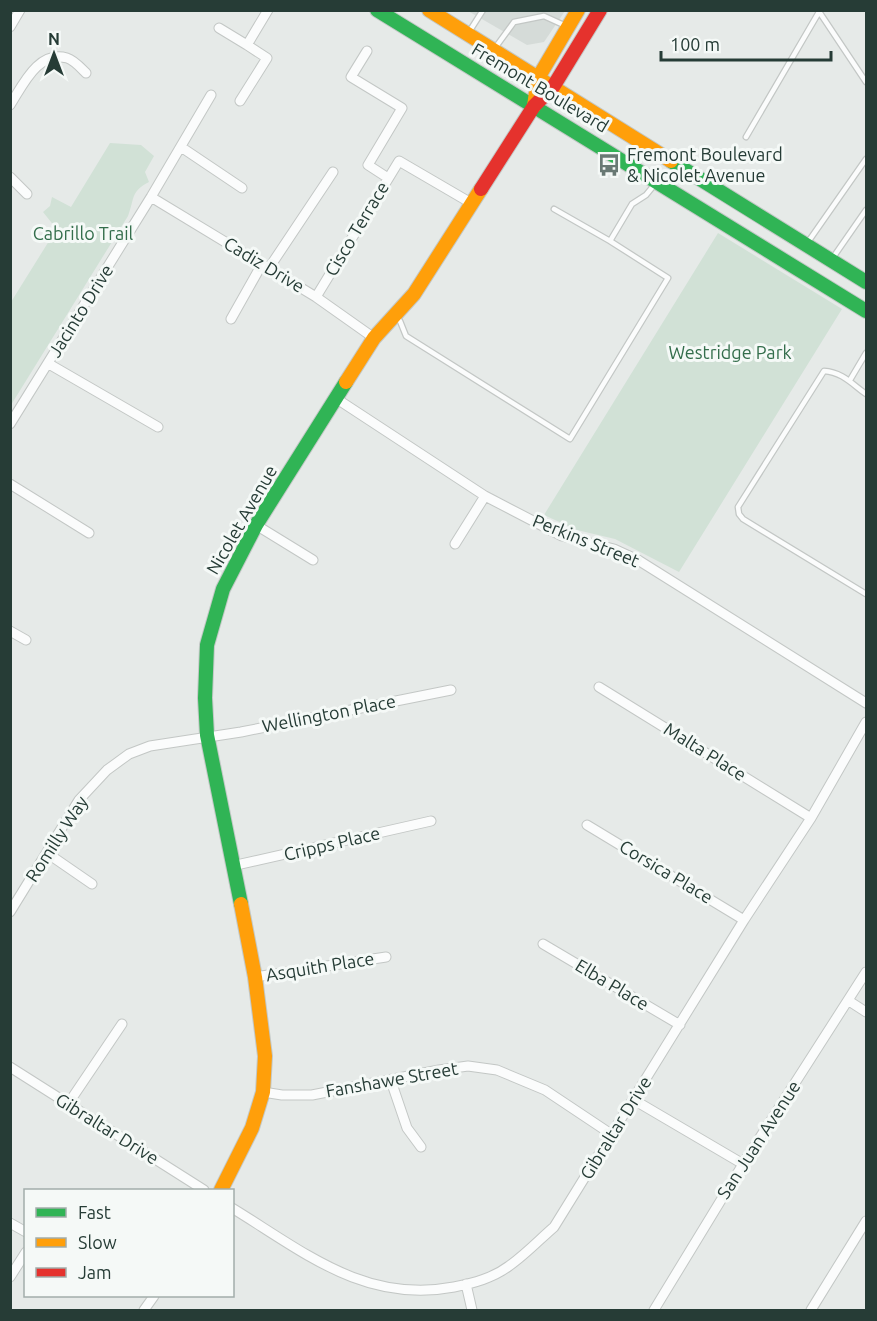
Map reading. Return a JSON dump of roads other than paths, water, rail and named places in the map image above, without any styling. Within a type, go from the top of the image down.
[{"type":"street","points":[[10,27],[20,10]]},
{"type":"street","points":[[247,45],[268,10]]},
{"type":"street","name":"Fremont Boulevard","points":[[377,10],[867,311]]},
{"type":"street","name":"Fremont Boulevard","points":[[429,10],[867,282]]},
{"type":"street","name":"Nicolet Avenue","points":[[534,106],[538,78],[578,10]]},
{"type":"street","name":"Nicolet Avenue","points":[[222,1189],[252,1128],[263,1092],[265,1056],[255,977],[207,735],[205,698],[207,645],[223,589],[256,525],[374,338],[420,285],[534,106],[553,87],[600,10]]},
{"type":"street","points":[[219,28],[267,58],[240,101]]},
{"type":"street","points":[[367,51],[351,77],[402,108],[368,165],[388,178]]},
{"type":"street","points":[[10,105],[36,66],[53,58],[69,58],[86,73]]},
{"type":"street","name":"Jacinto Drive","points":[[10,424],[49,364],[211,95]]},
{"type":"street","points":[[181,147],[242,188]]},
{"type":"street","name":"Cisco Terrace","points":[[316,297],[399,161],[471,202]]},
{"type":"street","points":[[231,319],[333,172]]},
{"type":"street","points":[[10,177],[27,194]]},
{"type":"street","name":"Cadiz Drive","points":[[151,197],[316,297],[374,338]]},
{"type":"street","points":[[49,364],[158,427]]},
{"type":"street","name":"Perkins Street","points":[[337,399],[485,496],[562,536],[614,549],[638,560],[867,703]]},
{"type":"street","points":[[10,484],[89,533]]},
{"type":"street","points":[[456,544],[485,496]]},
{"type":"street","points":[[256,525],[313,560]]},
{"type":"street","points":[[10,631],[26,640]]},
{"type":"street","name":"Malta Place","points":[[599,687],[811,818]]},
{"type":"street","name":"Wellington Place","points":[[207,735],[240,732],[451,690]]},
{"type":"street","name":"Gibraltar Drive","points":[[234,1209],[333,1270],[368,1284],[417,1292],[489,1278],[509,1266],[554,1227],[744,920],[811,818],[867,722]]},
{"type":"street","name":"Romilly Way","points":[[10,912],[79,800],[107,770],[129,754],[150,746],[207,735]]},
{"type":"street","name":"Cripps Place","points":[[232,866],[431,821]]},
{"type":"street","name":"Corsica Place","points":[[587,825],[744,920]]},
{"type":"street","points":[[47,853],[92,884]]},
{"type":"street","name":"Elba Place","points":[[543,944],[680,1026]]},
{"type":"street","name":"Asquith Place","points":[[255,977],[386,957]]},
{"type":"street","name":"San Juan Avenue","points":[[654,1311],[743,1164],[867,972]]},
{"type":"street","points":[[849,1001],[867,1011]]},
{"type":"street","points":[[68,1104],[122,1024]]},
{"type":"street","name":"Fanshawe Street","points":[[263,1092],[282,1095],[312,1095],[468,1066],[496,1070],[545,1090],[611,1134]]},
{"type":"street","name":"Gibraltar Drive","points":[[10,1067],[201,1189]]},
{"type":"street","points":[[391,1081],[407,1128],[421,1147]]},
{"type":"street","points":[[634,1100],[743,1164]]},
{"type":"street","points":[[811,1311],[867,1221]]},
{"type":"street","points":[[10,1223],[24,1231]]},
{"type":"street","points":[[10,1277],[24,1255]]},
{"type":"street","points":[[466,1284],[472,1311]]},
{"type":"lane","points":[[468,34],[483,10]]},
{"type":"lane","points":[[746,137],[819,11],[867,82]]},
{"type":"lane","points":[[493,50],[514,22],[544,16],[568,27]]},
{"type":"lane","points":[[806,244],[867,159]]},
{"type":"lane","points":[[610,241],[632,204],[646,195],[657,181]]},
{"type":"lane","points":[[393,316],[400,321],[406,336],[570,439],[668,278],[554,209]]},
{"type":"lane","points":[[831,260],[867,210]]},
{"type":"lane","points":[[850,380],[867,353]]},
{"type":"lane","points":[[867,394],[850,380],[833,371],[824,371],[738,507],[743,519],[867,594]]},
{"type":"place","name":"Fremont Boulevard & Nicolet Avenue","points":[[609,165]]},
{"type":"park label","name":"Cabrillo Trail","points":[[83,234]]},
{"type":"park label","name":"Westridge Park","points":[[730,353]]}]
